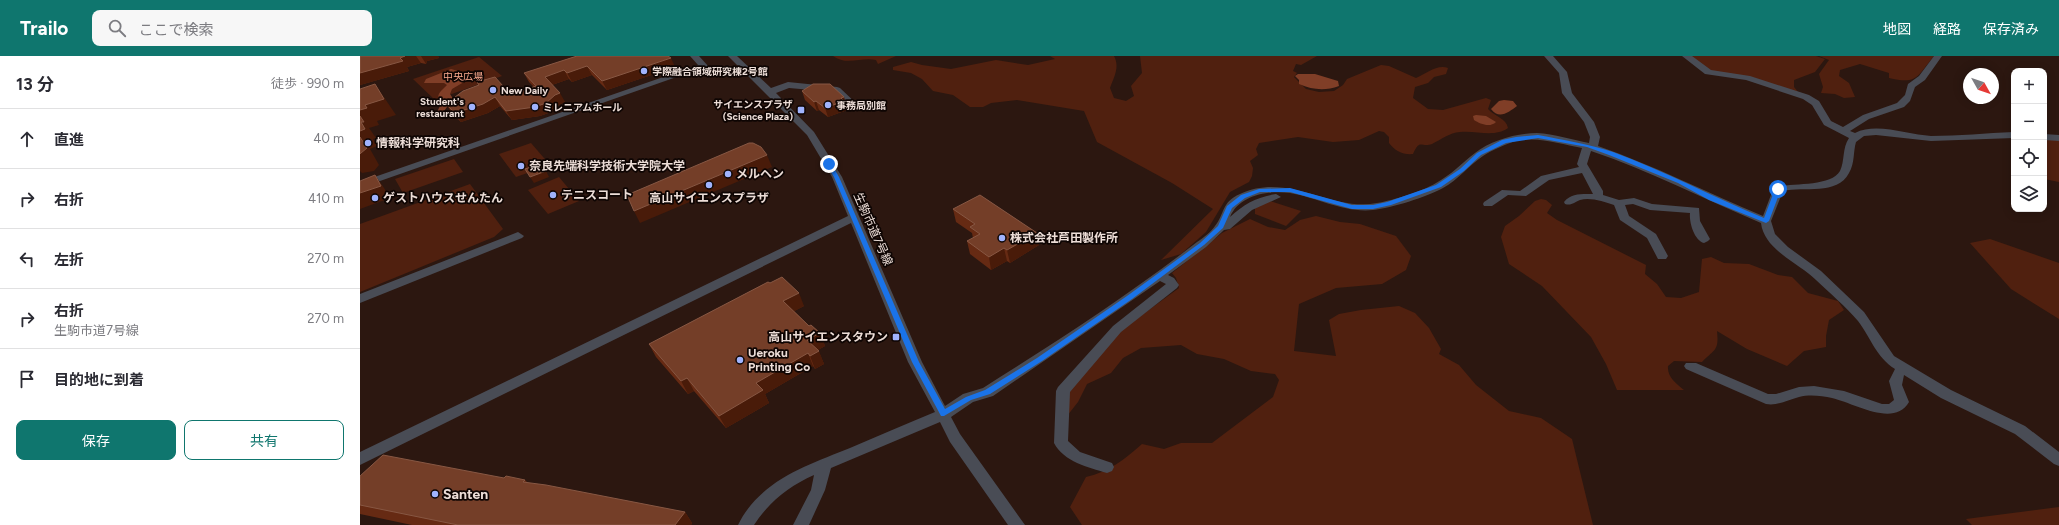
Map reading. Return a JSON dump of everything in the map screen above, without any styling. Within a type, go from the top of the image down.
[{"type":"street","points":[[360,185],[704,66],[694,56]]},
{"type":"street","name":"生駒市道7号線","points":[[732,56],[800,121],[811,134],[836,177],[915,362],[944,414],[955,438],[1017,525]]},
{"type":"street","points":[[1548,56],[1564,72],[1567,93],[1589,122],[1595,137],[1583,158],[1584,169],[1591,177],[1598,191],[1598,197]]},
{"type":"street","points":[[1686,56],[1708,72],[1747,78],[1806,97],[1816,103],[1827,123],[1855,137]]},
{"type":"street","points":[[1842,131],[1868,116],[1887,112],[1899,106],[1910,93],[1911,86],[1922,78],[1938,56]]},
{"type":"street","points":[[770,92],[788,85],[837,90],[854,108]]},
{"type":"street","points":[[2011,135],[1920,138],[1870,133],[1855,137],[1849,145],[1848,167],[1841,177],[1831,183],[1821,185],[1793,186],[1778,189],[1765,227],[1770,236],[1813,271],[1860,316],[1872,331],[1883,352],[1902,368],[1946,394],[2020,430],[2059,460]]},
{"type":"street","points":[[746,525],[758,505],[777,488],[798,476],[824,467],[944,414],[968,398],[988,392],[1039,360],[1202,244],[1221,227],[1229,207],[1243,196],[1259,191],[1290,190],[1352,207],[1373,207],[1389,204],[1438,186],[1462,170],[1479,154],[1504,142],[1521,137],[1538,136],[1590,147],[1680,182],[1711,198],[1766,221]]},
{"type":"street","points":[[2047,137],[2059,138]]},
{"type":"street","points":[[1488,204],[1506,192],[1522,194],[1540,180],[1584,169]]},
{"type":"street","points":[[1569,202],[1578,197],[1598,197],[1619,203],[1634,201],[1650,207],[1695,210],[1695,221],[1704,239]]},
{"type":"street","points":[[1221,227],[1226,227],[1248,206],[1259,200],[1276,198]]},
{"type":"street","points":[[1619,203],[1627,222],[1652,236],[1662,256]]},
{"type":"street","points":[[360,459],[854,217]]},
{"type":"street","points":[[360,299],[518,236]]},
{"type":"street","points":[[1107,467],[1075,456],[1061,443],[1063,391],[1117,329],[1173,285],[1170,281],[1159,275]]},
{"type":"street","points":[[1690,366],[1766,399],[1775,401],[1804,391],[1816,391],[1882,409],[1892,409],[1902,402],[1894,382],[1896,376],[1902,368]]},
{"type":"street","points":[[802,525],[818,490],[824,467]]},
{"type":"green space","points":[[833,56],[896,56],[878,64],[876,60],[870,59],[848,61],[838,59]]},
{"type":"green space","points":[[1050,56],[1114,56],[1116,60],[1115,76],[1110,88],[1114,98],[1126,101],[1134,96],[1131,86],[1142,73],[1140,56],[1317,56],[1301,65],[1296,64],[1293,71],[1297,73],[1294,77],[1306,89],[1319,92],[1334,91],[1343,85],[1347,79],[1381,65],[1389,66],[1416,78],[1436,68],[1444,67],[1448,68],[1446,74],[1434,77],[1428,83],[1415,87],[1413,98],[1428,109],[1443,110],[1486,98],[1491,100],[1488,109],[1502,119],[1508,128],[1497,133],[1460,132],[1452,134],[1432,144],[1421,144],[1417,146],[1413,154],[1406,154],[1394,148],[1389,143],[1389,137],[1384,132],[1379,131],[1359,140],[1333,142],[1298,137],[1259,143],[1256,149],[1258,155],[1250,161],[1253,168],[1252,176],[1249,182],[1230,192],[1206,232],[1181,254],[1161,260],[1213,209],[1172,183],[1097,142],[1084,111],[1017,100],[991,103],[983,107],[970,107],[953,95],[933,91],[922,79],[911,73],[893,70],[893,67],[911,62],[951,69],[996,60],[1028,65],[1055,59]]},
{"type":"green space","points":[[1689,56],[1816,56],[1825,59],[1815,72],[1794,80],[1794,87],[1799,93],[1756,80],[1712,72]]},
{"type":"green space","points":[[1819,56],[1934,56],[1920,74],[1912,79],[1906,80],[1889,78],[1889,73],[1860,64],[1840,70],[1839,76],[1849,83],[1855,97],[1844,98],[1835,94],[1821,93],[1823,87],[1819,74],[1829,60]]},
{"type":"green space","name":"中央広場","points":[[479,57],[502,76],[435,100],[413,79]]},
{"type":"green space","points":[[2047,139],[2059,140],[2059,182],[2047,180]]},
{"type":"green space","name":"テニスコート","points":[[531,143],[550,165],[516,177],[499,154]]},
{"type":"green space","points":[[454,159],[463,172],[403,193],[395,179]]},
{"type":"green space","name":"テニスコート","points":[[559,177],[579,201],[548,214],[528,190]]},
{"type":"green space","points":[[470,184],[503,229],[494,237],[360,292],[360,224]]},
{"type":"green space","points":[[1541,199],[1546,200],[1552,205],[1547,213],[1557,220],[1646,265],[1645,274],[1657,284],[1666,297],[1681,298],[1699,292],[1702,259],[1711,257],[1724,263],[1749,264],[1778,275],[1792,277],[1808,293],[1838,301],[1844,310],[1829,320],[1826,336],[1826,347],[1804,351],[1787,366],[1747,349],[1717,331],[1717,346],[1702,362],[1674,361],[1668,366],[1671,377],[1684,390],[1617,390],[1606,364],[1591,337],[1542,286],[1509,264],[1501,237],[1505,226],[1519,216],[1535,201]]},
{"type":"green space","points":[[1267,200],[1301,211],[1286,226],[1255,214],[1255,208]]},
{"type":"green space","points":[[1316,216],[1340,222],[1360,224],[1396,236],[1411,256],[1406,270],[1382,284],[1336,288],[1299,304],[1294,351],[1336,356],[1329,320],[1339,314],[1399,306],[1415,313],[1429,328],[1441,349],[1439,354],[1459,365],[1476,385],[1509,411],[1541,418],[1572,439],[1593,525],[1082,525],[1070,507],[1086,477],[1102,472],[1116,464],[1142,444],[1164,449],[1181,443],[1212,443],[1273,397],[1279,380],[1275,374],[1251,371],[1224,359],[1197,354],[1181,345],[1141,348],[1123,358],[1111,373],[1087,384],[1078,402],[1067,416],[1070,388],[1120,331],[1179,288],[1176,278],[1172,273],[1222,233],[1250,219],[1268,227],[1285,230],[1300,220]]},
{"type":"green space","points":[[1990,239],[2059,263],[2059,319],[2011,289],[1970,243]]},
{"type":"green space","points":[[2059,507],[2059,525],[1972,525],[1966,519]]},
{"type":"shaded area","points":[[451,69],[458,71],[457,74],[465,79],[464,82],[452,89],[450,94],[455,102],[447,107],[442,114],[436,114],[440,106],[438,96],[447,85],[444,83],[424,83],[426,79]]},
{"type":"shaded area","points":[[1298,74],[1315,74],[1338,81],[1339,86],[1324,89],[1309,88],[1299,84],[1299,80],[1295,76]]},
{"type":"shaded area","points":[[1499,101],[1513,101],[1517,106],[1504,114],[1497,114],[1491,109]]},
{"type":"shaded area","points":[[1473,116],[1486,116],[1496,122],[1491,125],[1482,124],[1474,120]]},
{"type":"building","points":[[360,56],[405,56],[400,58],[403,61],[360,73]]},
{"type":"building","points":[[577,56],[668,56],[671,58],[602,81],[587,66],[567,73],[564,70],[545,77],[560,93],[555,95],[546,103],[535,107],[506,111],[495,97],[483,104],[455,113],[446,104],[463,91],[479,85],[477,82],[495,77],[511,95],[536,86],[524,73]]},
{"type":"building","points":[[375,84],[384,99],[365,105],[367,108],[360,110],[360,89]]},
{"type":"building","points":[[813,84],[830,84],[844,97],[841,98],[844,101],[825,108],[816,101],[814,102],[802,91]]},
{"type":"building","points":[[360,116],[364,122],[361,122],[365,129],[360,131]]},
{"type":"building","points":[[360,137],[367,148],[360,154]]},
{"type":"building","points":[[749,143],[753,143],[761,147],[767,155],[634,211],[627,195]]},
{"type":"building","points":[[540,164],[546,171],[530,177],[525,169]]},
{"type":"building","points":[[375,175],[381,186],[360,193],[360,181]]},
{"type":"building","name":"株式会社芦田製作所","points":[[980,195],[1037,233],[1007,250],[1004,248],[989,257],[967,241],[980,234],[970,227],[975,224],[953,209]]},
{"type":"building","name":"Ueroku Printing Co","points":[[782,277],[799,293],[783,301],[809,326],[811,325],[820,333],[807,340],[819,351],[810,356],[808,353],[756,383],[763,390],[719,416],[687,378],[681,381],[649,344],[768,282],[770,283]]},
{"type":"building","points":[[383,455],[504,478],[506,476],[525,480],[523,482],[546,485],[685,512],[675,525],[458,525],[360,505],[360,476]]},
{"type":"place","name":"学際融合領域研究棟2号館","points":[[644,71]]},
{"type":"place","name":"New Daily","points":[[493,90]]},
{"type":"place","name":"事務局別館","points":[[828,105]]},
{"type":"place","name":"Student's restaurant","points":[[472,107]]},
{"type":"place","name":"ミレニアムホール","points":[[535,107]]},
{"type":"place","name":"サイエンスプラザ (Science Plaza)","points":[[801,110]]},
{"type":"place","name":"情報科学研究科","points":[[368,143]]},
{"type":"place","name":"奈良先端科学技術大学院大学","points":[[521,166]]},
{"type":"place","name":"メルヘン","points":[[728,174]]},
{"type":"place","name":"高山サイエンスプラザ","points":[[709,185]]},
{"type":"place","name":"テニスコート","points":[[553,195]]},
{"type":"place","name":"ゲストハウスせんたん","points":[[375,198]]},
{"type":"place","name":"株式会社芦田製作所","points":[[1002,238]]},
{"type":"place","name":"高山サイエンスタウン","points":[[896,337]]},
{"type":"place","name":"Ueroku Printing Co","points":[[740,360]]},
{"type":"place","name":"Santen","points":[[435,494]]},
{"type":"route","points":[[829,164],[892,303],[915,362],[944,414],[968,398],[988,392],[1039,360],[1130,297],[1202,244],[1221,227],[1229,207],[1243,196],[1259,191],[1277,189],[1305,192],[1344,205],[1361,208],[1389,204],[1438,186],[1452,178],[1470,161],[1490,148],[1516,138],[1538,136],[1588,146],[1611,154],[1680,182],[1711,198],[1766,221],[1778,189]]}]
